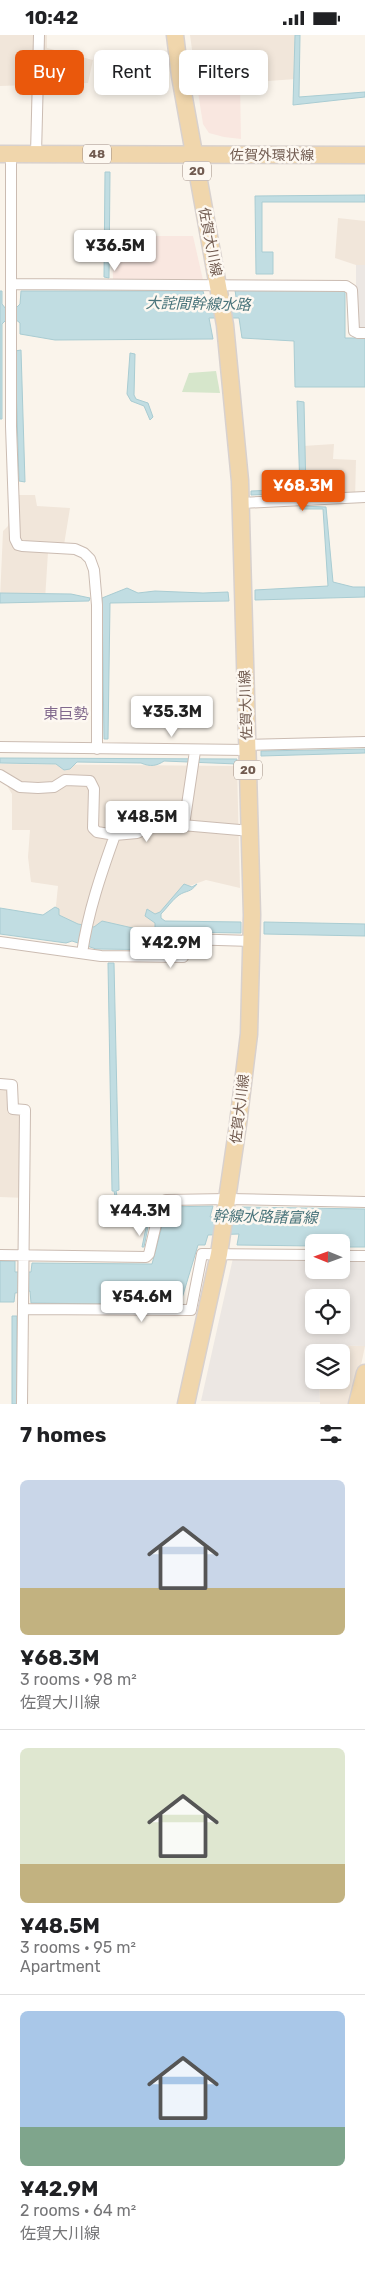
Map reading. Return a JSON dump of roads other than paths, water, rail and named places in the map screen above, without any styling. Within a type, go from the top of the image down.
[{"type":"main road","name":"佐賀大川線","points":[[176,35],[194,155],[225,325],[241,503],[251,831],[252,941],[248,1034],[227,1206],[186,1404]]},
{"type":"main road","name":"佐賀外環状線","points":[[5,154],[365,155]]},
{"type":"main road","points":[[357,1404],[365,1373]]},
{"type":"street","points":[[36,154],[40,35]]},
{"type":"street","points":[[5,154],[12,284],[11,425],[15,539],[18,545],[22,547],[75,549],[84,553],[90,559],[94,570],[97,599],[97,749]]},
{"type":"street","points":[[12,284],[346,286],[352,290],[354,331],[365,333]]},
{"type":"street","points":[[241,503],[365,497]]},
{"type":"street","points":[[0,747],[195,751],[365,742]]},
{"type":"street","points":[[184,825],[195,751]]},
{"type":"street","points":[[0,775],[20,787],[54,787],[65,780],[90,781],[94,789],[93,829],[97,832],[115,835],[137,833],[159,823],[251,831]]},
{"type":"street","points":[[82,953],[87,919],[115,835]]},
{"type":"street","points":[[0,942],[101,956],[183,957],[185,939],[252,941]]},
{"type":"street","points":[[0,1084],[12,1085],[12,1109],[25,1111],[22,1404]]},
{"type":"street","points":[[0,1255],[146,1257],[149,1254],[161,1203],[166,1200],[227,1206],[365,1202]]},
{"type":"street","points":[[23,1309],[190,1310],[202,1254],[220,1247],[305,1254]]},
{"type":"street","points":[[350,1256],[365,1256]]},
{"type":"water","points":[[295,35],[300,35],[299,97],[365,92],[365,97],[293,105]]},
{"type":"water","points":[[105,172],[110,172],[109,278],[104,277]]},
{"type":"water","points":[[365,195],[365,202],[262,202],[262,252],[273,252],[273,274],[256,274],[255,196]]},
{"type":"water","name":"大詫間幹線水路","points":[[235,290],[345,290],[345,338],[365,338],[365,387],[295,387],[294,341],[242,338],[239,318],[209,318],[213,339],[55,340],[20,334],[20,323],[15,319],[7,319],[2,324],[2,419],[0,419],[0,291],[2,291],[2,304],[6,309],[15,309],[20,304],[21,291],[203,291],[208,311],[238,311]]},
{"type":"water","points":[[21,350],[25,482],[19,481],[15,351]]},
{"type":"water","points":[[130,353],[135,354],[134,395],[136,399],[148,403],[153,417],[150,420],[144,406],[131,401],[127,394]]},
{"type":"water","points":[[297,401],[304,402],[306,493],[251,495],[251,491],[300,489]]},
{"type":"water","points":[[300,506],[326,507],[333,582],[353,587],[365,587],[365,597],[255,600],[255,590],[328,586],[323,509],[300,509]]},
{"type":"water","points":[[127,588],[138,593],[155,591],[228,592],[229,601],[110,603],[108,739],[104,739],[102,598]]},
{"type":"water","points":[[0,593],[71,594],[90,598],[89,601],[0,603]]},
{"type":"water","points":[[365,749],[365,753],[261,756],[261,751]]},
{"type":"water","points":[[0,758],[237,759],[237,764],[164,761],[156,765],[150,765],[141,763],[77,762],[70,769],[64,770],[56,764],[0,763]]},
{"type":"water","points":[[184,884],[192,887],[197,884],[174,899],[161,914],[161,918],[165,921],[241,922],[241,933],[179,932],[178,950],[96,949],[72,941],[66,943],[0,934],[0,908],[43,915],[55,907],[59,909],[59,915],[78,924],[94,927],[102,921],[146,931],[155,928],[155,923],[145,916],[147,909],[155,914],[160,912]]},
{"type":"water","points":[[264,922],[365,924],[365,936],[264,934]]},
{"type":"water","points":[[108,963],[114,963],[119,1190],[116,1191],[117,1196],[154,1197],[144,1247],[142,1247],[152,1199],[115,1196],[114,1191],[112,1191]]},
{"type":"water","name":"幹線水路諸富線","points":[[213,1206],[210,1217],[241,1217],[242,1207],[365,1209],[365,1247],[350,1247],[350,1234],[305,1234],[305,1246],[237,1245],[239,1234],[208,1235],[205,1245],[198,1245],[180,1305],[31,1303],[30,1291],[15,1293],[14,1302],[0,1302],[0,1261],[15,1261],[15,1272],[31,1272],[32,1263],[152,1264],[167,1207]]},
{"type":"water","points":[[12,1316],[17,1316],[17,1404],[12,1404]]},
{"type":"district","name":"東巨勢","points":[[66,714]]}]
